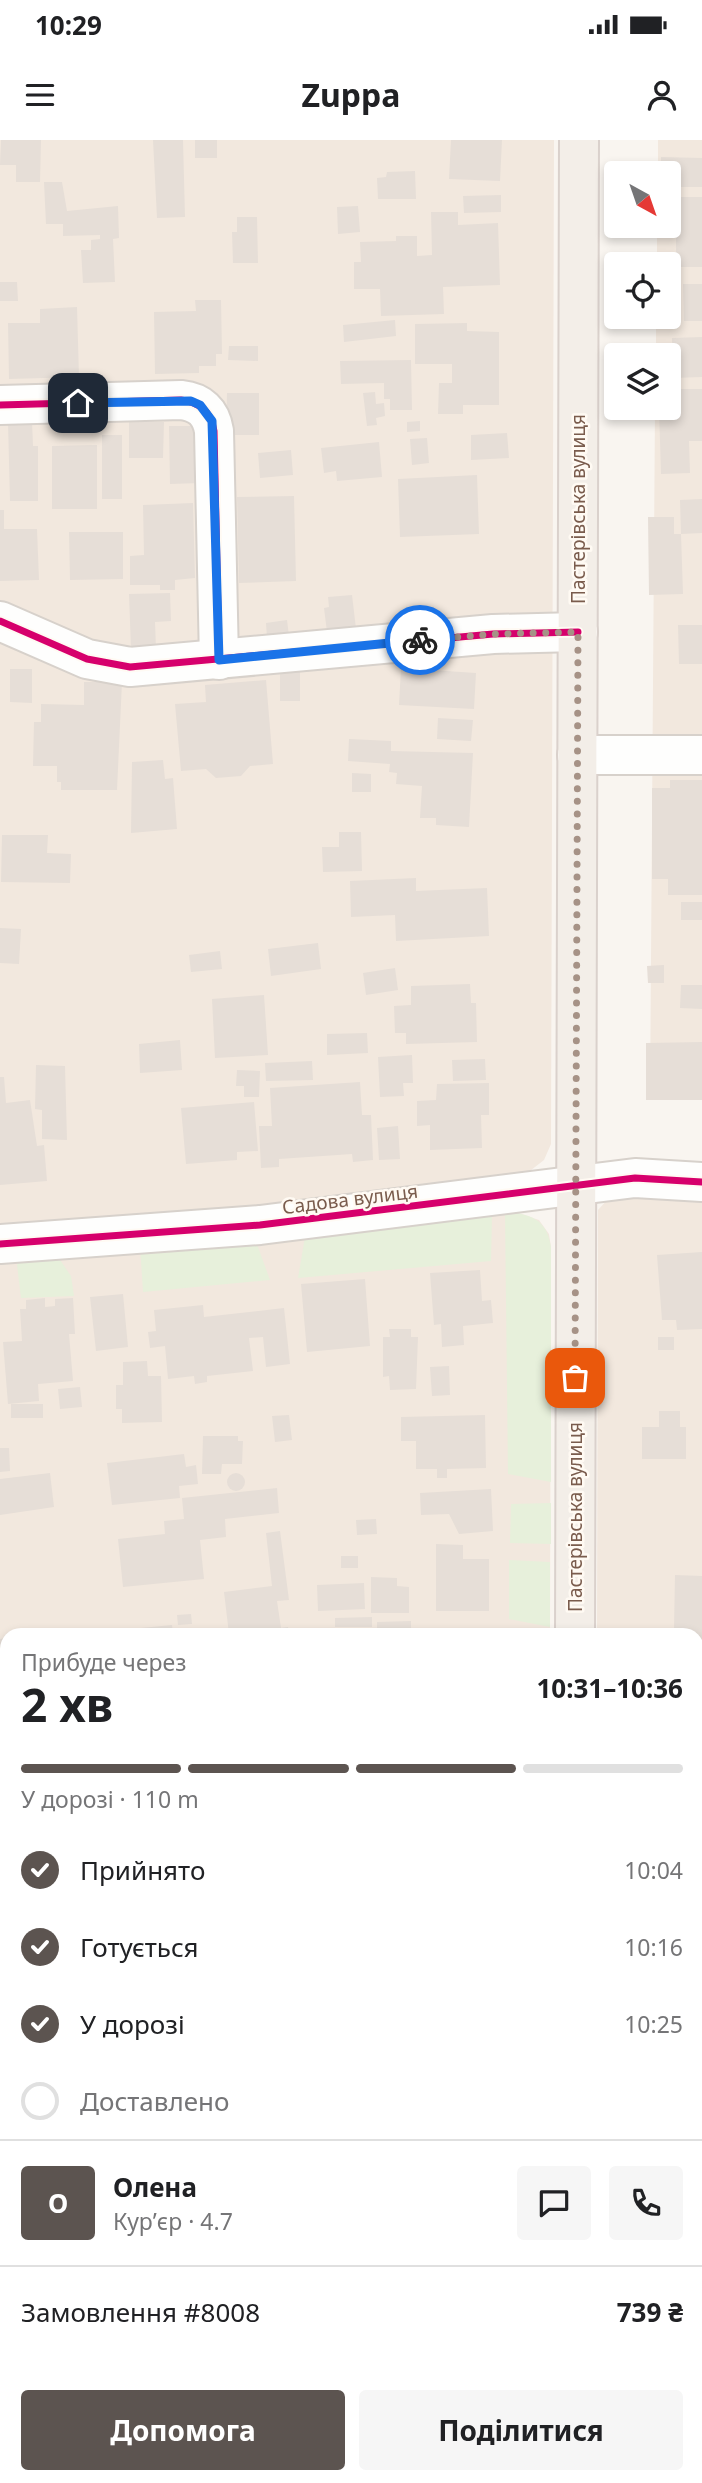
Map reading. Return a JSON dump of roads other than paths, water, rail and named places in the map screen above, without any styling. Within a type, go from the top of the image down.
[{"type":"main road","name":"Пастерівська вулиця","points":[[575,1628],[579,140]]},
{"type":"street","points":[[0,405],[181,400],[200,405],[207,412],[214,431],[219,660]]},
{"type":"street","points":[[0,621],[105,665],[139,666],[484,634],[578,632]]},
{"type":"street","points":[[577,755],[702,755]]},
{"type":"street","name":"Садова вулиця","points":[[0,1244],[260,1225],[635,1178],[702,1182]]}]
